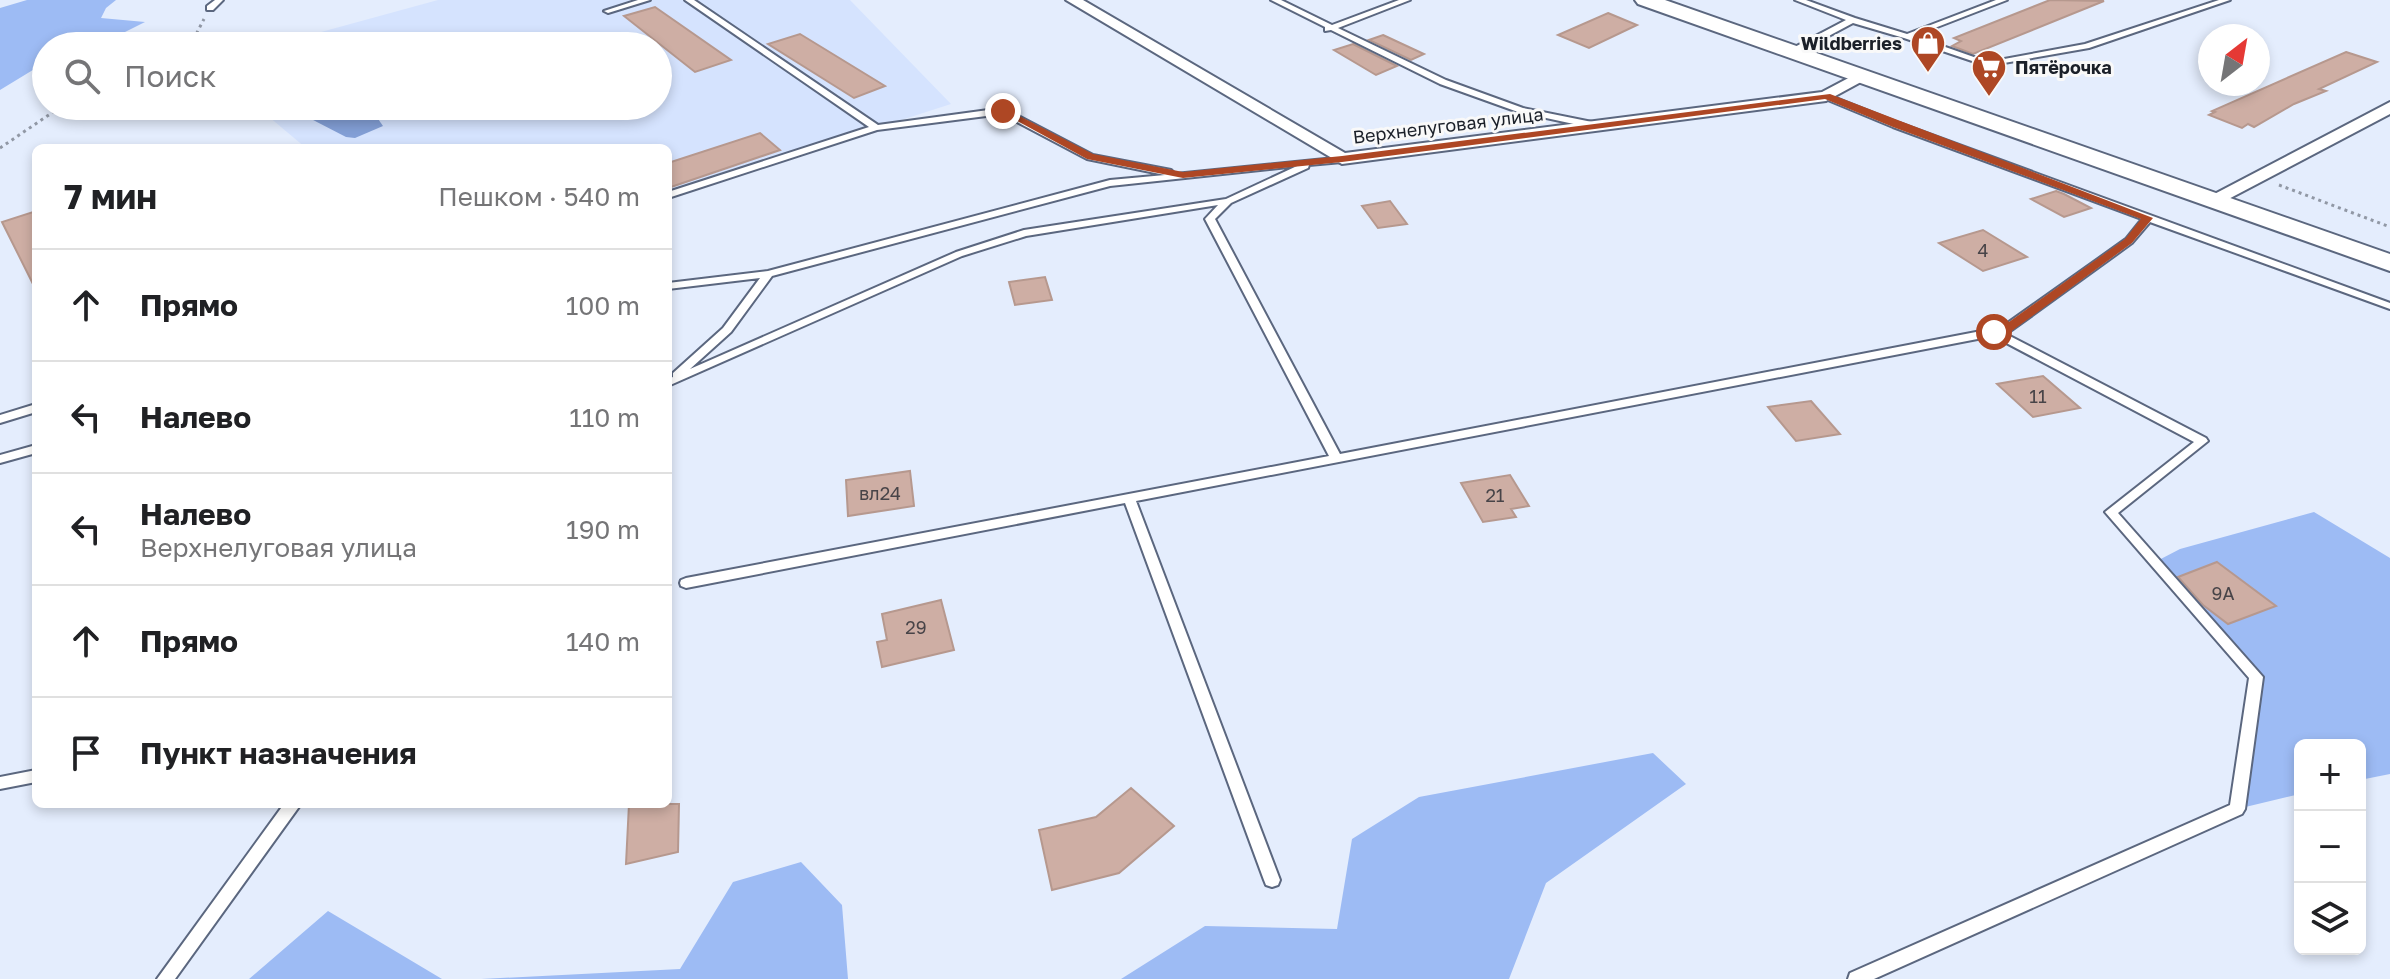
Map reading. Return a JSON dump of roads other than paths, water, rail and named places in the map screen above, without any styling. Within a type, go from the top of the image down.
[{"type":"main road","points":[[1662,2],[1792,52],[2390,263]]},
{"type":"street","name":"Верхнелуговая улица","points":[[1073,0],[1342,159],[1826,96],[1864,76]]},
{"type":"street","points":[[2212,200],[2390,107]]},
{"type":"lane","points":[[210,8],[219,0]]},
{"type":"lane","points":[[608,11],[646,0]]},
{"type":"lane","points":[[689,0],[876,128]]},
{"type":"lane","points":[[1275,0],[1328,29],[1456,87],[1521,110],[1597,126]]},
{"type":"lane","points":[[1328,29],[1406,0]]},
{"type":"lane","points":[[1799,0],[1987,64],[2086,46],[2226,0]]},
{"type":"lane","points":[[1907,36],[2003,0]]},
{"type":"lane","points":[[1792,52],[1852,20]]},
{"type":"lane","points":[[1826,96],[1896,125],[2390,306]]},
{"type":"lane","points":[[672,194],[876,128],[1003,111],[1090,157],[1183,175]]},
{"type":"lane","points":[[672,286],[768,274],[1110,183],[1342,159]]},
{"type":"lane","points":[[672,381],[959,254],[1024,233],[1228,201],[1315,162]]},
{"type":"lane","points":[[1228,201],[1210,219],[1336,457]]},
{"type":"lane","points":[[686,583],[2005,330],[2129,241],[2148,218]]},
{"type":"lane","points":[[672,379],[727,330],[768,274]]},
{"type":"lane","points":[[1856,979],[2237,809],[2256,677],[2111,512],[2202,441],[1994,332]]},
{"type":"lane","points":[[0,419],[32,409]]},
{"type":"lane","points":[[0,459],[32,450]]},
{"type":"lane","points":[[1129,497],[1272,880]]},
{"type":"lane","points":[[0,783],[32,777]]},
{"type":"lane","points":[[165,979],[290,808]]},
{"type":"place","name":"Wildberries","points":[[1928,74]]},
{"type":"place","name":"Пятёрочка","points":[[1989,98]]}]
